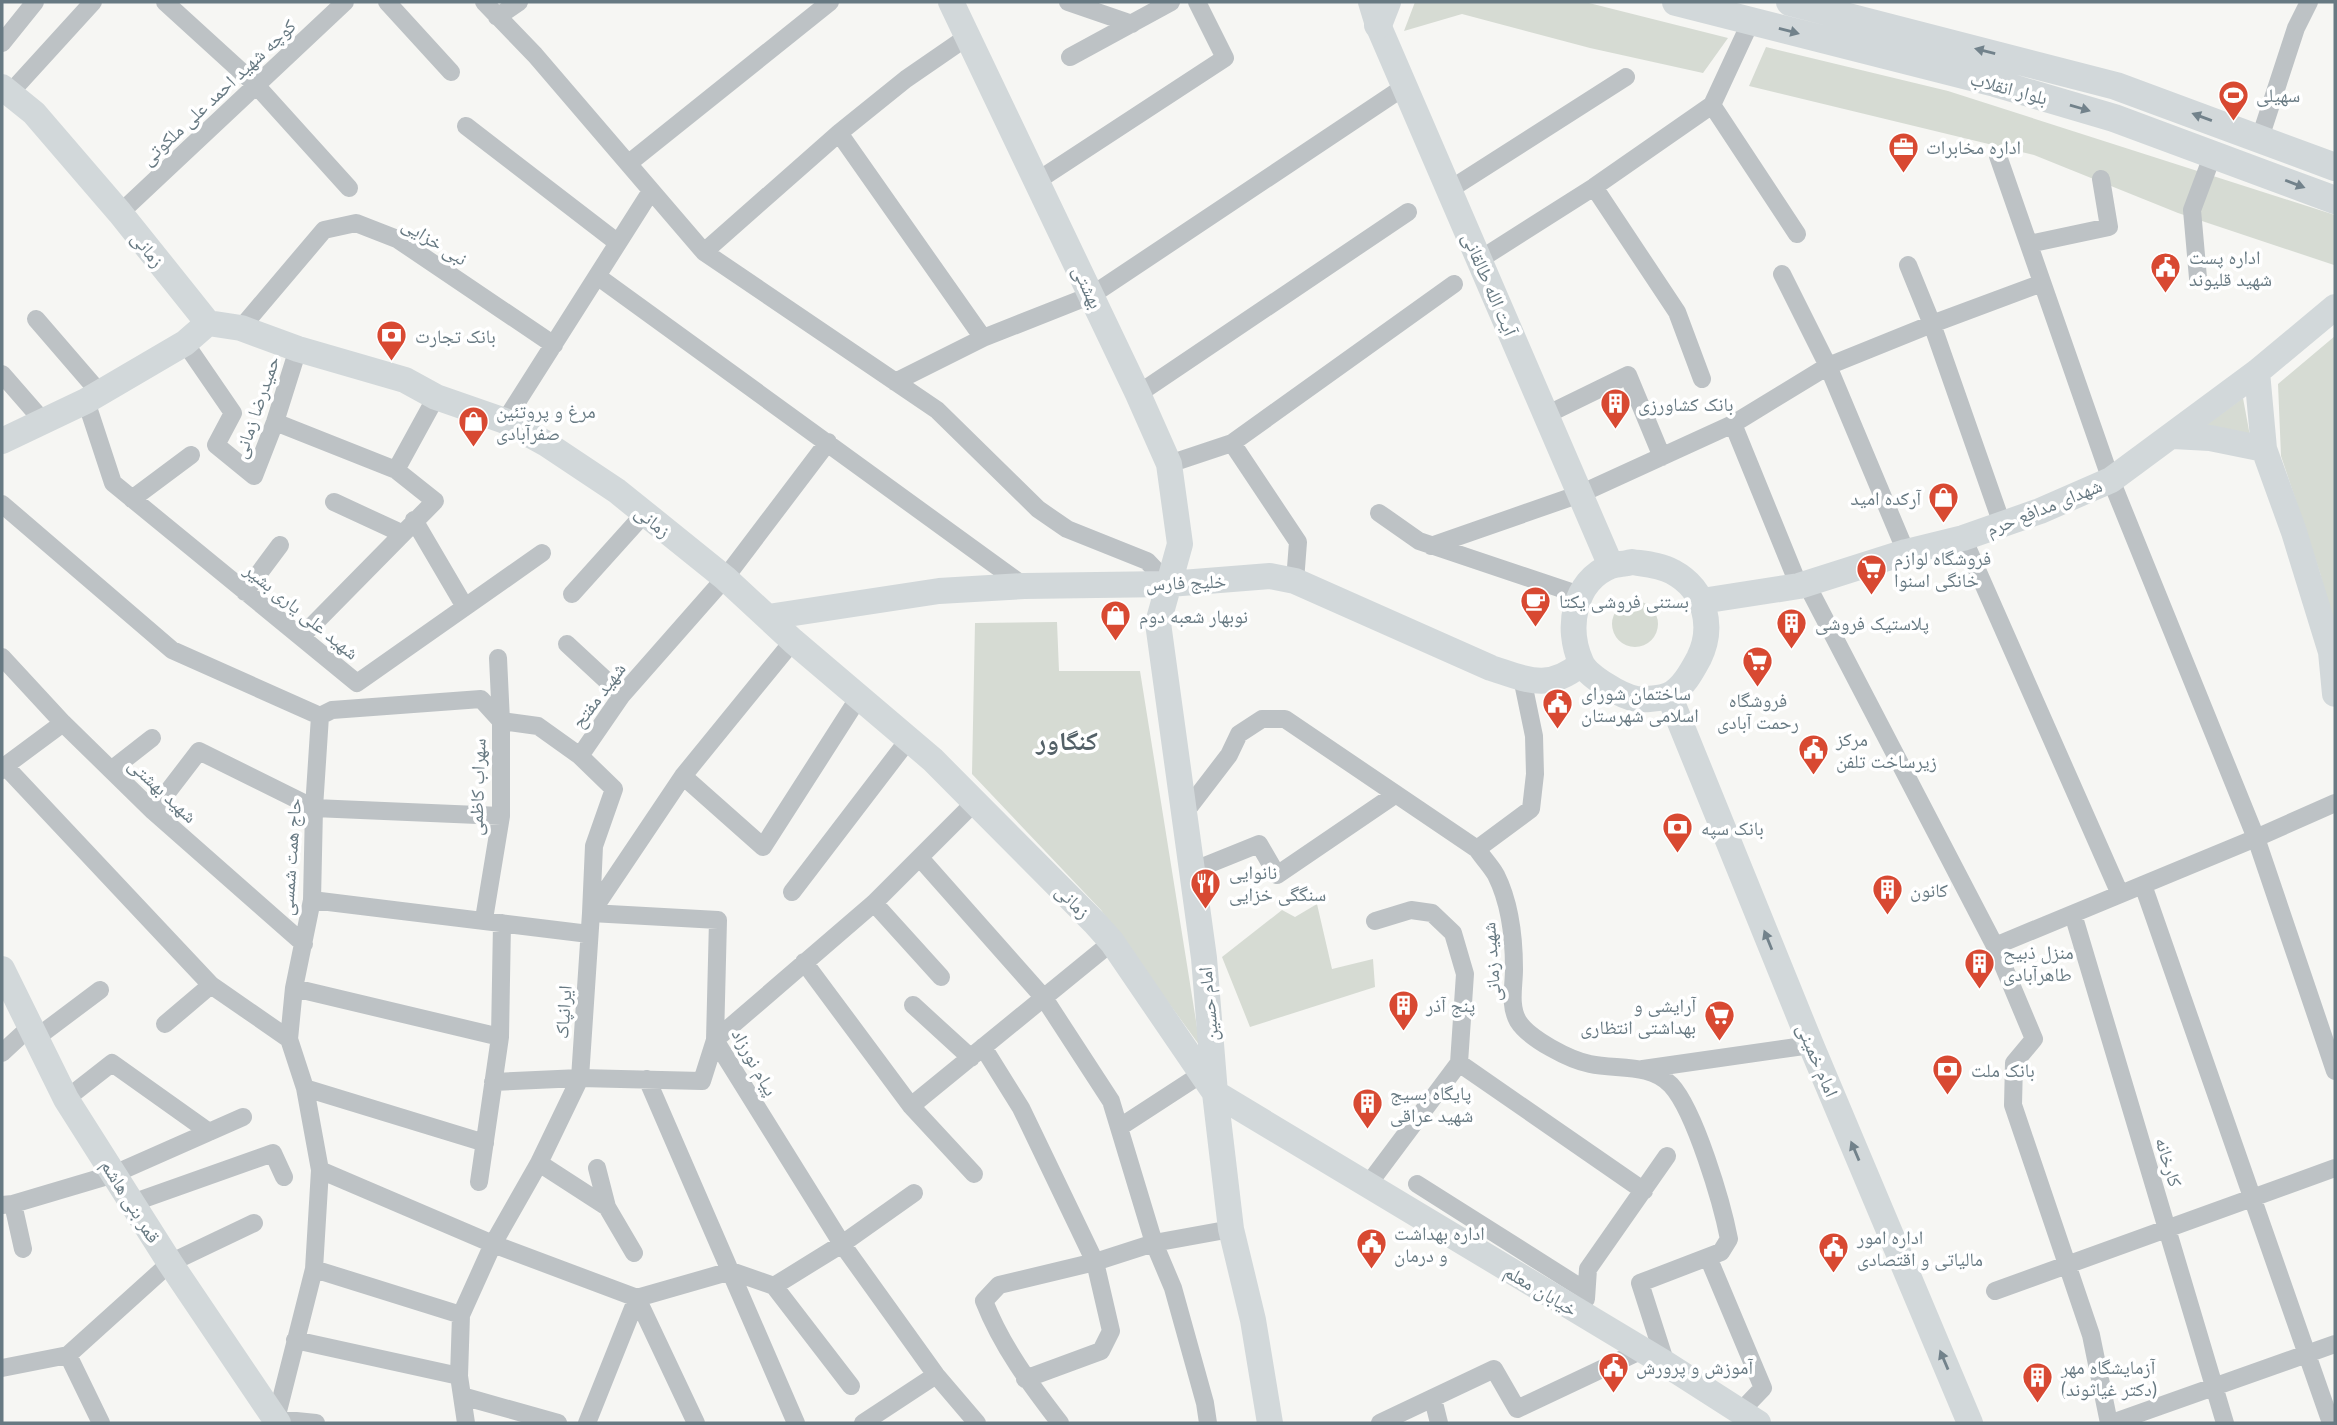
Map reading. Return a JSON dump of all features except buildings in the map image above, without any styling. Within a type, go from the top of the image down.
[{"type":"main road","name":"بلوار انقلاب","points":[[1676,2],[1995,83],[2114,118],[2335,200]]},
{"type":"main road","name":"بلوار انقلاب","points":[[1790,2],[2116,86],[2335,167]]},
{"type":"street","points":[[2,43],[35,2]]},
{"type":"street","points":[[6,90],[93,2]]},
{"type":"street","points":[[165,2],[255,84],[349,188]]},
{"type":"street","name":"کوچه شهید احمد علی ملکوتی","points":[[120,213],[345,2]]},
{"type":"street","points":[[387,2],[451,72]]},
{"type":"street","points":[[484,2],[535,55],[704,252],[937,410],[1038,509],[1067,529],[1147,561],[1169,584]]},
{"type":"street","points":[[497,17],[519,2]]},
{"type":"street","points":[[628,163],[830,2]]},
{"type":"street","name":"بهشتی","points":[[951,2],[1092,295],[1169,464],[1180,544],[1169,584]]},
{"type":"street","points":[[1068,2],[1132,24]]},
{"type":"street","points":[[1070,57],[1171,2]]},
{"type":"street","points":[[1037,181],[1225,58],[1197,2]]},
{"type":"street","points":[[2260,138],[2307,2]]},
{"type":"street","name":"آیت الله طالقانی","points":[[1379,9],[1404,87],[1611,566]]},
{"type":"street","points":[[1479,260],[1594,187],[1712,105],[1751,21]]},
{"type":"street","points":[[704,252],[839,133],[906,79],[967,37]]},
{"type":"street","points":[[1449,190],[1626,77]]},
{"type":"street","points":[[895,382],[983,338],[1092,295],[1404,87]]},
{"type":"street","name":"زمانی","points":[[6,90],[34,113],[120,213],[208,323],[241,328],[298,349],[405,380],[436,397],[505,421],[545,443],[617,491],[724,578],[793,642],[909,739],[975,802],[1112,942],[1209,1083]]},
{"type":"street","points":[[1712,105],[1797,234]]},
{"type":"street","points":[[466,126],[618,243]]},
{"type":"street","points":[[839,133],[983,338]]},
{"type":"street","points":[[2198,278],[2192,210],[2213,154]]},
{"type":"street","points":[[1998,156],[2111,480],[2256,838],[2335,1071]]},
{"type":"street","points":[[2029,244],[2109,227],[2101,179]]},
{"type":"street","points":[[1594,187],[1676,312],[1702,379]]},
{"type":"street","points":[[505,421],[651,191]]},
{"type":"street","points":[[1138,394],[1408,212]]},
{"type":"street","name":"نبی خزایی","points":[[241,328],[324,230],[356,223],[397,239],[554,345]]},
{"type":"street","points":[[1908,265],[1932,324],[2002,524]]},
{"type":"street","points":[[1782,274],[1828,366],[1906,552]]},
{"type":"street","points":[[597,276],[1024,586]]},
{"type":"street","points":[[1431,546],[1580,495],[1733,424],[1828,366],[2042,283]]},
{"type":"street","points":[[1169,464],[1232,443],[1454,285]]},
{"type":"street","name":"شهدای مدافع حرم","points":[[1702,601],[1802,584],[1906,552],[1964,538],[2040,511],[2111,480],[2257,372],[2335,307]]},
{"type":"street","points":[[36,319],[93,396]]},
{"type":"street","points":[[2,441],[93,396],[185,343],[208,323]]},
{"type":"street","name":"حمیدرضا زمانی","points":[[185,343],[233,413],[216,445],[254,476],[275,422],[298,349]]},
{"type":"street","points":[[2257,372],[2264,449],[2294,532],[2331,652],[2335,694]]},
{"type":"street","points":[[2,374],[43,421]]},
{"type":"street","points":[[1546,415],[1628,375],[1662,457]]},
{"type":"street","name":"شهید علی یاری بشیر","points":[[93,396],[113,484],[357,683],[542,553]]},
{"type":"street","points":[[396,470],[436,397]]},
{"type":"street","points":[[275,422],[396,470],[435,500],[301,637]]},
{"type":"street","points":[[1733,424],[1802,584],[1995,946],[2035,1039],[2014,1063],[2013,1105],[2091,1335],[2111,1423],[2335,1344]]},
{"type":"street","points":[[2173,436],[2210,438],[2264,449]]},
{"type":"street","name":"شهید مفتح","points":[[501,721],[538,726],[580,756],[622,695],[724,578],[828,442]]},
{"type":"street","points":[[1232,443],[1298,542],[1295,581]]},
{"type":"street","points":[[132,499],[191,455]]},
{"type":"street","points":[[334,502],[408,527],[465,607]]},
{"type":"street","points":[[2,503],[172,650],[320,716]]},
{"type":"street","points":[[1379,513],[1419,541],[1431,546],[1580,594]]},
{"type":"street","points":[[572,594],[644,514]]},
{"type":"street","points":[[1964,538],[2120,894]]},
{"type":"street","points":[[245,592],[280,545]]},
{"type":"street","points":[[1632,562],[1674,572],[1702,601],[1707,618],[1706,642],[1690,675],[1669,695],[1637,699],[1608,687],[1581,664],[1574,636],[1573,615],[1580,594],[1593,578],[1611,566],[1632,562]]},
{"type":"street","name":"خلیج فارس","points":[[768,617],[939,591],[1024,586],[1169,584],[1270,576],[1295,581],[1491,668],[1522,678],[1546,682],[1569,674],[1581,664]]},
{"type":"street","name":"امام حسین","points":[[1169,584],[1158,623],[1204,958],[1209,1083],[1231,1228],[1252,1320],[1270,1423]]},
{"type":"street","name":"ایرانپاک","points":[[466,1423],[459,1376],[461,1315],[493,1244],[539,1163],[580,1078],[591,914],[683,776],[793,642]]},
{"type":"street","points":[[567,644],[622,695]]},
{"type":"street","name":"شهید بهشتی","points":[[2,657],[63,723],[153,811],[304,944]]},
{"type":"street","points":[[498,658],[501,721]]},
{"type":"street","points":[[1477,849],[1531,809],[1535,774],[1534,736],[1522,678]]},
{"type":"street","name":"امام خمینی","points":[[1669,695],[1811,1045],[1970,1423]]},
{"type":"street","points":[[683,776],[763,846],[859,697]]},
{"type":"street","name":"سهراب کاظمی","points":[[320,716],[332,710],[481,699],[501,721],[501,816],[484,919]]},
{"type":"street","name":"حاج همت شمسی","points":[[277,1421],[314,1269],[320,1170],[305,1088],[289,1039],[294,988],[312,900],[320,716]]},
{"type":"street","name":"شهید زمانی","points":[[1183,815],[1229,755],[1240,734],[1262,719],[1285,719],[1477,849],[1496,876],[1510,916],[1514,968],[1512,998],[1518,1021],[1536,1041],[1589,1064],[1643,1069],[1670,1084],[1689,1116],[1722,1206],[1729,1239],[1721,1252],[1640,1283],[1666,1364]]},
{"type":"street","points":[[63,723],[4,768],[211,985],[289,1039]]},
{"type":"street","points":[[111,770],[152,738]]},
{"type":"street","points":[[792,892],[909,739]]},
{"type":"street","points":[[153,811],[199,751],[314,808],[501,816]]},
{"type":"street","points":[[580,756],[614,789],[594,846],[591,914]]},
{"type":"street","points":[[1192,871],[1259,844],[1277,875],[1396,794]]},
{"type":"street","points":[[493,1082],[580,1078],[702,1082],[715,1040],[874,903],[975,802]]},
{"type":"street","points":[[1995,946],[2335,803]]},
{"type":"street","points":[[920,858],[1044,998],[1111,1101],[1154,1243],[1172,1288],[1205,1403],[1208,1423]]},
{"type":"street","points":[[2143,885],[2331,1423]]},
{"type":"street","points":[[312,900],[589,934]]},
{"type":"street","points":[[874,903],[941,977]]},
{"type":"street","points":[[1367,1186],[1459,1063],[1465,974],[1453,933],[1432,913],[1411,910],[1376,921]]},
{"type":"street","name":"پیام نورزاد","points":[[591,914],[718,920],[715,1040],[842,1244],[936,1375],[977,1423]]},
{"type":"street","name":"کارخانه","points":[[2073,914],[2225,1423]]},
{"type":"street","points":[[479,1182],[500,1037],[502,923]]},
{"type":"street","points":[[911,1106],[1112,942]]},
{"type":"street","points":[[804,962],[911,1106],[974,1174]]},
{"type":"street","name":"قمر بنی هاشم","points":[[2,969],[66,1099],[170,1263],[277,1421]]},
{"type":"street","points":[[165,1024],[211,985]]},
{"type":"street","points":[[294,988],[500,1037]]},
{"type":"street","points":[[2,1052],[100,990]]},
{"type":"street","points":[[913,1005],[977,1053],[1021,1108],[1095,1262],[1111,1331],[1101,1351],[1025,1379]]},
{"type":"street","points":[[1643,1069],[1811,1045]]},
{"type":"street","points":[[66,1099],[112,1063],[209,1132]]},
{"type":"street","points":[[1459,1063],[1644,1191]]},
{"type":"street","points":[[647,1079],[796,1423]]},
{"type":"street","points":[[1119,1127],[1209,1083]]},
{"type":"street","name":"خیابان معلم","points":[[1209,1083],[1367,1186],[1585,1303],[1642,1350],[1749,1418]]},
{"type":"street","points":[[305,1088],[485,1143]]},
{"type":"street","points":[[23,1249],[8,1204],[114,1174],[243,1117]]},
{"type":"street","points":[[132,1203],[273,1153],[284,1177]]},
{"type":"street","points":[[1585,1303],[1588,1269],[1667,1156]]},
{"type":"street","points":[[539,1163],[607,1207]]},
{"type":"street","points":[[597,1168],[607,1207],[634,1253]]},
{"type":"street","points":[[1995,1291],[2335,1168]]},
{"type":"street","points":[[320,1170],[493,1244],[638,1298],[731,1271],[774,1286],[851,1386]]},
{"type":"street","points":[[1417,1184],[1585,1303]]},
{"type":"street","points":[[774,1286],[842,1244],[914,1194]]},
{"type":"street","points":[[2,1367],[68,1354],[170,1263],[254,1223]]},
{"type":"street","points":[[1060,1423],[1025,1379],[996,1331],[984,1301],[999,1285],[1095,1262],[1154,1243],[1231,1228]]},
{"type":"street","points":[[1708,1257],[1763,1388],[1749,1418]]},
{"type":"street","points":[[314,1269],[461,1315]]},
{"type":"street","points":[[587,1423],[638,1298]]},
{"type":"street","points":[[638,1298],[696,1423]]},
{"type":"street","points":[[295,1340],[459,1376]]},
{"type":"street","points":[[1380,1423],[1494,1369],[1517,1409],[1642,1350]]},
{"type":"street","points":[[68,1354],[101,1423]]},
{"type":"street","points":[[863,1423],[936,1375]]},
{"type":"street","points":[[462,1396],[558,1423]]},
{"type":"street","points":[[1433,1399],[1439,1423]]},
{"type":"street","points":[[277,1421],[316,1423]]},
{"type":"shaded area","points":[[1415,2],[1585,2],[1728,38],[1703,73],[1590,48],[1462,14],[1404,31]]},
{"type":"shaded area","points":[[1766,47],[1948,91],[2335,215],[2334,265],[2178,213],[2034,155],[1749,86]]},
{"type":"shaded area","points":[[2335,336],[2335,631],[2320,573],[2281,456],[2278,384]]},
{"type":"shaded area","points":[[2243,398],[2250,436],[2202,428]]},
{"type":"shaded area","points":[[1635,601],[1651,608],[1658,624],[1651,640],[1635,647],[1619,640],[1612,624],[1619,608]]},
{"type":"shaded area","points":[[1057,622],[1059,671],[1140,671],[1200,1046],[1101,910],[972,774],[975,623]]},
{"type":"shaded area","points":[[1317,904],[1332,969],[1373,959],[1375,987],[1250,1027],[1222,957],[1282,910],[1295,917]]},
{"type":"place","name":"سهیلی","points":[[2233,122]]},
{"type":"place","name":"اداره مخابرات","points":[[1903,174]]},
{"type":"place","name":"اداره پست شهید قلیوند","points":[[2166,295]]},
{"type":"place","name":"بانک تجارت","points":[[392,363]]},
{"type":"place","name":"بانک کشاورزی","points":[[1615,431]]},
{"type":"place","name":"مرغ و پروتئین صفرآبادی","points":[[473,449]]},
{"type":"place","name":"آرکده امید","points":[[1944,525]]},
{"type":"place","name":"فروشگاه لوازم خانگی اسنوا","points":[[1871,596]]},
{"type":"place","name":"بستنی فروشی یکتا","points":[[1536,628]]},
{"type":"place","name":"نوبهار شعبه دوم","points":[[1116,643]]},
{"type":"place","name":"پلاستیک فروشی","points":[[1792,650]]},
{"type":"place","name":"فروشگاه رحمت آبادی","points":[[1758,688]]},
{"type":"place","name":"ساختمان شورای اسلامی شهرستان","points":[[1558,731]]},
{"type":"place","name":"مرکز زیرساخت تلفن","points":[[1813,777]]},
{"type":"place","name":"بانک سپه","points":[[1678,855]]},
{"type":"place","name":"نانوایی سنگگی خزایی","points":[[1206,910]]},
{"type":"place","name":"کانون","points":[[1887,917]]},
{"type":"place","name":"منزل ذبیح طاهرآبادی","points":[[1980,990]]},
{"type":"place","name":"پنج آذر","points":[[1403,1032]]},
{"type":"place","name":"آرایشی و بهداشتی انتظاری","points":[[1719,1043]]},
{"type":"place","name":"بانک ملت","points":[[1948,1097]]},
{"type":"place","name":"پایگاه بسیج شهید عراقی","points":[[1367,1131]]},
{"type":"place","name":"اداره بهداشت و درمان","points":[[1371,1271]]},
{"type":"place","name":"اداره امور مالیاتی و اقتصادی","points":[[1834,1275]]},
{"type":"place","name":"آموزش و پرورش","points":[[1613,1394]]},
{"type":"place","name":"آزمایشگاه مهر (دکتر غیاثوند)","points":[[2038,1405]]},
{"type":"district","name":"کنگاور","points":[[1067,741]]}]
